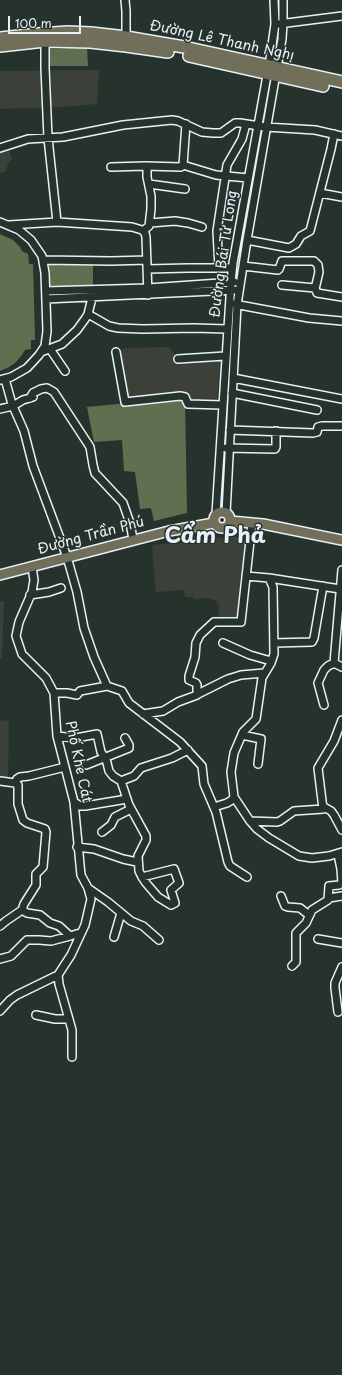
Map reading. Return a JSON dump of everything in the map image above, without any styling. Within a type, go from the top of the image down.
[{"type":"highway","name":"Đường Lê Thanh Nghị","points":[[0,38],[38,34],[91,38],[126,46],[342,82]]},
{"type":"highway","name":"Đường Lê Thanh Nghị","points":[[0,46],[45,41],[126,37],[184,47],[342,90]]},
{"type":"main road","points":[[228,517],[227,527],[218,528],[215,518],[220,512],[228,517],[252,523],[342,540]]},
{"type":"main road","name":"Đường Trần Phú","points":[[0,575],[215,518]]},
{"type":"street","points":[[125,0],[126,37]]},
{"type":"street","name":"Đường Bái Tử Long","points":[[228,517],[229,448],[237,305],[266,127],[275,24],[274,0]]},
{"type":"street","name":"Đường Bái Tử Long","points":[[215,518],[232,268],[258,126],[283,23],[283,0]]},
{"type":"street","points":[[275,24],[342,16]]},
{"type":"street","points":[[45,41],[48,138],[57,222]]},
{"type":"street","points":[[0,148],[28,139],[63,137],[124,125],[172,120],[186,124],[202,132],[221,133],[235,123],[266,127],[315,130],[342,136]]},
{"type":"street","points":[[183,165],[186,124]]},
{"type":"street","points":[[219,268],[217,231],[227,165],[242,139],[246,124]]},
{"type":"street","points":[[247,240],[292,247],[302,236],[310,231],[334,134]]},
{"type":"street","points":[[111,168],[145,166],[181,167],[183,165],[225,177],[248,178]]},
{"type":"street","points":[[144,232],[148,228],[150,222],[151,196],[147,167],[145,166]]},
{"type":"street","points":[[149,184],[185,189]]},
{"type":"street","points":[[320,192],[342,197]]},
{"type":"street","points":[[150,222],[175,221],[202,227]]},
{"type":"street","points":[[0,222],[19,230],[31,240],[44,260],[47,331],[45,346],[27,368],[11,378],[3,379],[24,431],[33,466],[44,492],[67,557],[77,592],[84,628],[94,657],[107,686]]},
{"type":"street","points":[[8,225],[57,222],[132,227],[144,232],[146,237],[148,291]]},
{"type":"street","points":[[243,266],[278,270],[281,263],[281,246]]},
{"type":"street","points":[[44,260],[147,260]]},
{"type":"street","points":[[281,263],[289,260],[316,262],[319,272],[316,289],[317,293],[342,297]]},
{"type":"street","points":[[147,269],[232,268]]},
{"type":"street","points":[[282,284],[316,289]]},
{"type":"street","points":[[46,299],[91,294],[240,286]]},
{"type":"street","points":[[46,292],[91,294]]},
{"type":"street","points":[[41,352],[62,344],[69,339],[86,319],[91,294]]},
{"type":"street","points":[[229,303],[309,318],[342,321]]},
{"type":"street","points":[[88,314],[109,326],[118,328],[143,330],[194,328],[227,329]]},
{"type":"street","points":[[50,349],[65,371]]},
{"type":"street","points":[[116,352],[125,402],[180,396],[185,397],[188,404],[222,405]]},
{"type":"street","points":[[178,359],[225,356]]},
{"type":"street","points":[[224,371],[233,375],[342,399]]},
{"type":"street","points":[[0,409],[13,406],[23,400],[32,398],[33,393],[41,389],[47,388],[54,392],[90,447],[95,473],[123,503],[130,523],[133,539]]},
{"type":"street","points":[[232,394],[317,410]]},
{"type":"street","points":[[230,430],[313,433],[317,432],[318,427],[322,426],[342,426]]},
{"type":"street","points":[[219,448],[274,449],[276,447],[276,432]]},
{"type":"street","points":[[198,694],[196,683],[189,679],[195,657],[196,643],[200,635],[214,622],[241,622],[252,523]]},
{"type":"street","name":"Phố Khe Cát","points":[[32,567],[34,580],[32,592],[16,632],[18,645],[22,654],[46,678],[54,693],[57,736],[74,802],[77,847],[81,875],[88,888],[91,899]]},
{"type":"street","points":[[334,663],[342,570]]},
{"type":"street","points":[[246,576],[340,589]]},
{"type":"street","points":[[269,578],[274,587],[274,654],[264,673],[256,719],[244,730],[232,764],[231,782],[234,797],[250,822],[269,838],[304,857],[318,858],[340,853],[342,883],[340,885],[329,886],[329,898]]},
{"type":"street","points":[[274,643],[312,642],[323,586]]},
{"type":"street","points":[[30,595],[50,592],[61,588]]},
{"type":"street","points":[[223,643],[250,655],[271,661]]},
{"type":"street","points":[[334,663],[342,667]]},
{"type":"street","points":[[324,704],[318,683],[324,670],[334,663]]},
{"type":"street","points":[[143,714],[163,711],[178,702],[195,697],[228,679],[241,675],[264,673]]},
{"type":"street","points":[[54,693],[77,695],[80,691],[107,686],[122,691],[129,703],[188,750],[202,766],[204,784],[214,807],[228,862],[230,866],[247,877]]},
{"type":"street","points":[[324,807],[318,768],[334,741],[342,720]]},
{"type":"street","points":[[57,736],[76,738],[97,734],[101,752],[109,772],[121,781],[131,809],[147,838],[138,856],[138,869],[142,877],[158,897],[168,904],[174,903],[171,890],[179,882],[174,869],[142,877]]},
{"type":"street","points":[[242,735],[261,738],[258,764]]},
{"type":"street","points":[[86,765],[129,748],[125,738]]},
{"type":"street","points":[[121,781],[134,776],[141,768],[172,758],[188,750]]},
{"type":"street","points":[[15,783],[20,777],[65,767]]},
{"type":"street","points":[[0,781],[15,783],[18,785],[18,804],[23,820],[27,823],[45,829],[46,832],[43,867],[36,874],[36,885],[22,910],[0,926]]},
{"type":"street","points":[[214,807],[232,800],[234,797]]},
{"type":"street","points":[[74,802],[80,806],[85,806],[128,799]]},
{"type":"street","points":[[250,822],[277,822],[294,811],[322,810],[324,807]]},
{"type":"street","points":[[324,807],[331,811],[342,830]]},
{"type":"street","points":[[102,832],[111,825],[115,817],[131,809]]},
{"type":"street","points":[[77,847],[94,849],[137,862]]},
{"type":"street","points":[[88,888],[131,920],[143,926],[159,940]]},
{"type":"street","points":[[0,1011],[17,995],[58,975],[71,955],[87,917],[91,899],[94,896],[99,895]]},
{"type":"street","points":[[281,896],[285,906],[300,908],[309,915]]},
{"type":"street","points":[[292,966],[296,962],[296,933],[306,923],[312,910],[324,903],[329,898],[342,896]]},
{"type":"street","points":[[22,910],[27,913],[40,915],[50,923],[59,926],[70,936]]},
{"type":"street","points":[[114,937],[121,913]]},
{"type":"street","points":[[0,915],[6,921]]},
{"type":"street","points":[[0,959],[11,956],[27,940],[51,941],[80,933]]},
{"type":"street","points":[[318,939],[342,943]]},
{"type":"street","points":[[338,1012],[335,983],[342,967]]},
{"type":"street","points":[[58,975],[59,984],[72,1030],[72,1057]]},
{"type":"street","points":[[36,1015],[55,1019],[69,1019]]},
{"type":"shaded area","points":[[99,70],[97,104],[0,109],[0,71]]},
{"type":"shaded area","points":[[8,147],[12,159],[8,164],[6,171],[0,173],[0,149]]},
{"type":"shaded area","points":[[168,347],[182,361],[221,357],[217,404],[127,401],[117,351],[126,348]]},
{"type":"shaded area","points":[[241,536],[245,539],[241,621],[218,620],[219,605],[215,600],[185,597],[184,590],[156,592],[152,547],[154,545]]},
{"type":"shaded area","points":[[0,601],[4,601],[2,658],[0,658]]},
{"type":"shaded area","points":[[0,720],[9,721],[8,780],[0,779]]},
{"type":"green space","points":[[87,48],[88,66],[50,66],[50,49]]},
{"type":"green space","points":[[0,234],[13,240],[22,251],[28,254],[29,264],[33,264],[35,340],[31,340],[31,349],[25,350],[15,363],[0,371]]},
{"type":"green space","points":[[93,262],[93,287],[49,288],[49,263]]},
{"type":"green space","points":[[181,398],[185,401],[187,513],[154,521],[151,508],[140,509],[135,472],[124,471],[122,440],[94,442],[87,407]]},
{"type":"district","name":"Cẩm Phả","points":[[215,537]]}]
